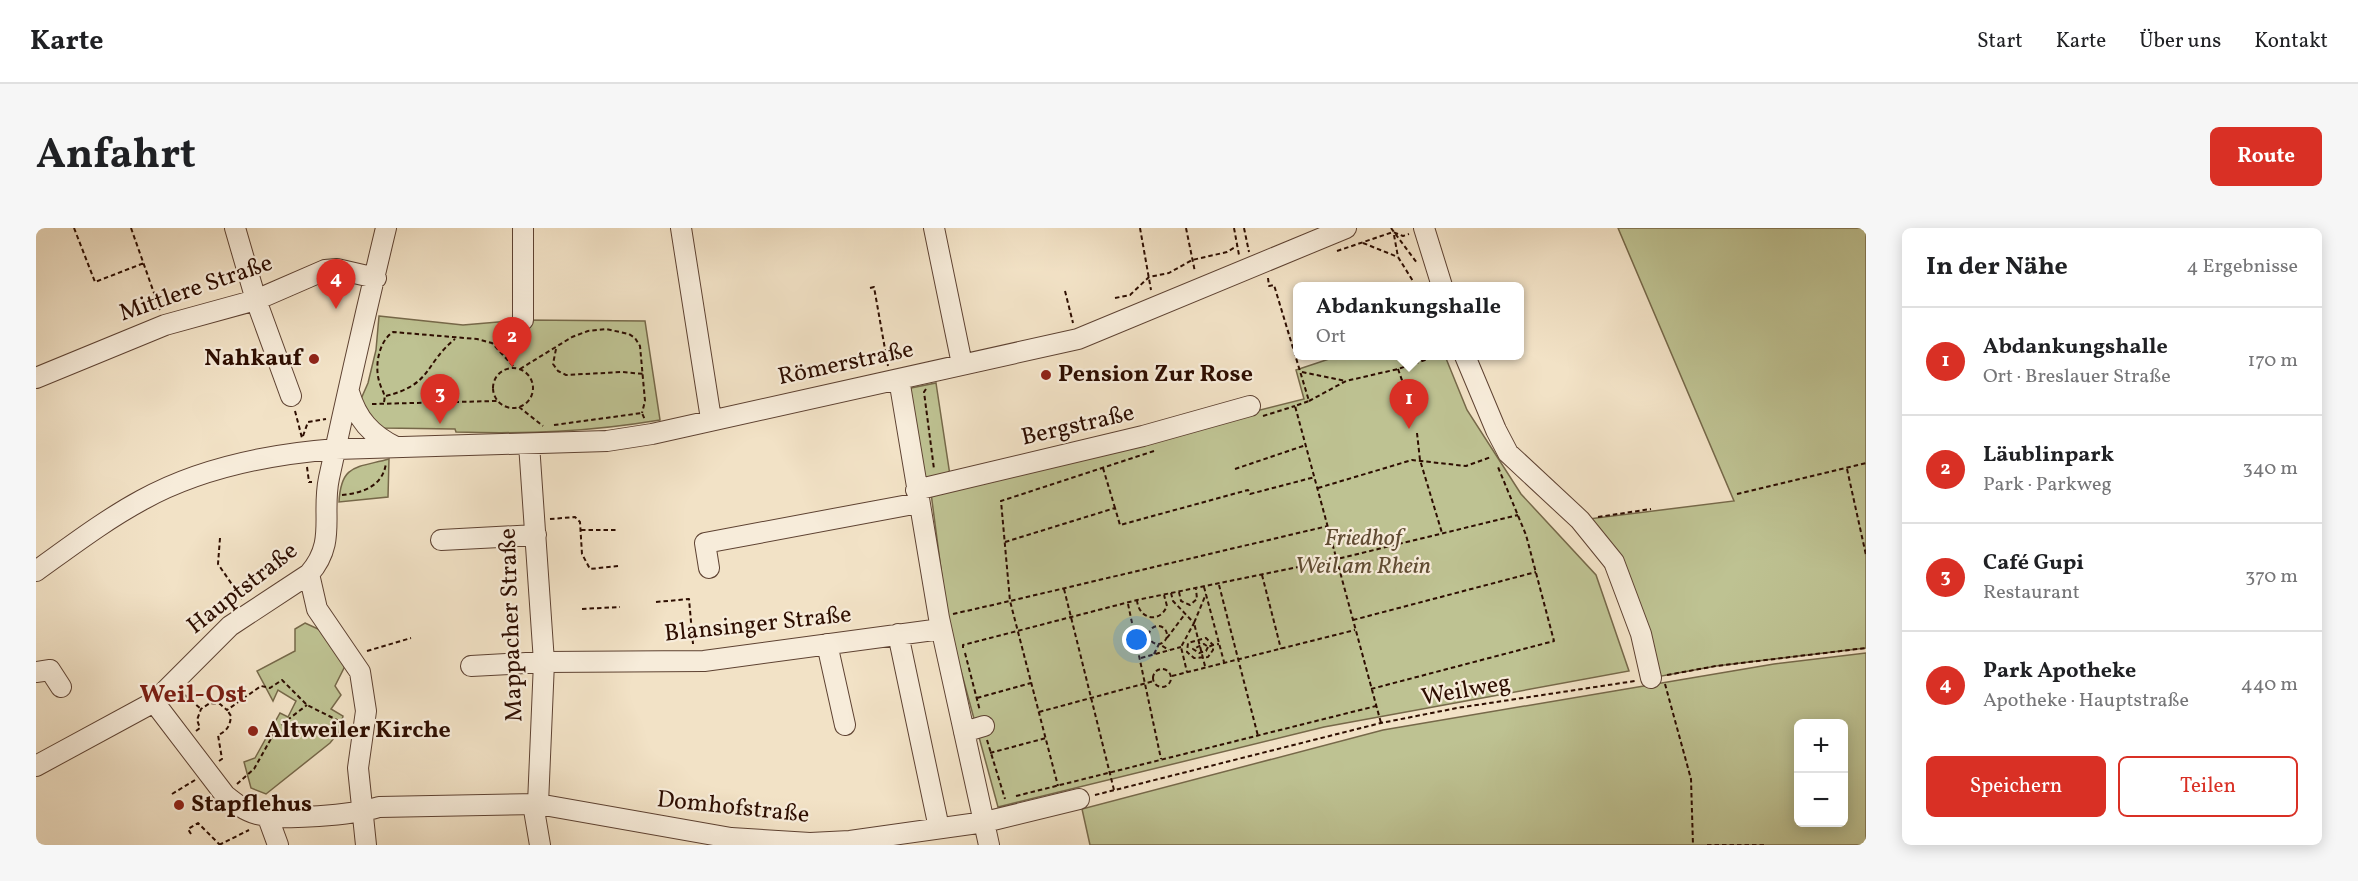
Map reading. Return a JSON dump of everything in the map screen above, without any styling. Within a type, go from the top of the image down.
[{"type":"street","points":[[235,228],[256,300],[291,396]]},
{"type":"street","name":"Hauptstraße","points":[[36,766],[154,702],[210,645],[250,611],[309,574],[319,563],[324,550],[328,482],[336,449],[356,399],[386,228]]},
{"type":"street","points":[[523,228],[523,320]]},
{"type":"street","points":[[681,228],[711,419]]},
{"type":"street","points":[[934,228],[962,364]]},
{"type":"street","name":"Römerstraße","points":[[36,570],[109,520],[170,487],[245,463],[336,449],[607,441],[652,434],[1078,339],[1346,228]]},
{"type":"street","points":[[1424,228],[1441,282]]},
{"type":"street","name":"Mittlere Straße","points":[[36,378],[165,325],[256,300],[325,270],[348,270],[376,278]]},
{"type":"street","points":[[1467,360],[1496,430],[1503,460],[1580,520],[1614,562],[1657,677]]},
{"type":"street","points":[[895,380],[940,623],[989,845]]},
{"type":"street","points":[[356,399],[354,408],[371,432],[392,448]]},
{"type":"street","name":"Bergstraße","points":[[709,568],[705,543],[918,497],[1143,436],[1256,411]]},
{"type":"street","name":"Mappacher Straße","points":[[529,444],[544,662],[538,805]]},
{"type":"street","points":[[441,540],[536,527]]},
{"type":"street","points":[[309,574],[317,609],[350,656],[363,682],[366,711],[358,768],[371,809],[366,845]]},
{"type":"street","name":"Blansinger Straße","points":[[471,666],[544,662],[694,661],[898,634],[940,623]]},
{"type":"street","points":[[898,634],[939,828]]},
{"type":"street","points":[[827,644],[845,725]]},
{"type":"street","points":[[36,672],[50,670],[61,687]]},
{"type":"street","points":[[154,702],[225,795],[237,805],[264,815],[278,845]]},
{"type":"street","points":[[964,732],[984,726]]},
{"type":"street","name":"Domhofstraße","points":[[264,815],[316,816],[371,809],[538,805],[722,837],[775,843],[811,844],[850,841],[985,822],[1079,799]]},
{"type":"street","points":[[538,805],[540,845]]},
{"type":"street","points":[[538,805],[551,845]]},
{"type":"path","points":[[74,228],[95,282],[144,263]]},
{"type":"path","points":[[130,228],[165,325]]},
{"type":"path","points":[[1140,228],[1153,297]]},
{"type":"path","points":[[1186,228],[1196,277]]},
{"type":"path","points":[[1234,228],[1237,246],[1269,286],[1274,285],[1293,348]]},
{"type":"path","points":[[1244,228],[1253,266]]},
{"type":"path","points":[[1391,228],[1421,268]]},
{"type":"path","points":[[1393,232],[1398,257],[1414,282]]},
{"type":"path","points":[[1393,232],[1363,243],[1398,257]]},
{"type":"path","points":[[1115,298],[1130,296],[1149,277],[1169,273],[1192,260],[1227,252],[1237,246]]},
{"type":"path","points":[[870,288],[874,287],[895,380]]},
{"type":"path","points":[[1065,291],[1074,328]]},
{"type":"path","points":[[506,359],[523,320]]},
{"type":"path","points":[[520,369],[556,349],[572,337],[606,330],[628,334],[635,338],[640,346],[645,400],[642,413],[652,434]]},
{"type":"path","points":[[356,399],[384,402],[497,401],[512,408],[519,407],[530,399],[533,388],[529,376],[514,367],[492,343],[477,339],[455,339],[393,332],[386,337],[378,358],[377,374],[386,396],[384,402]]},
{"type":"path","points":[[386,396],[405,390],[427,376],[446,347],[455,339]]},
{"type":"path","points":[[556,349],[553,364],[558,371],[566,375],[622,372],[644,374]]},
{"type":"path","points":[[1297,360],[1309,401]]},
{"type":"path","points":[[1256,411],[1295,406],[1346,381],[1425,360]]},
{"type":"path","points":[[497,401],[493,393],[496,376],[502,370],[514,367]]},
{"type":"path","points":[[1398,369],[1413,411]]},
{"type":"path","points":[[1301,372],[1346,381]]},
{"type":"path","points":[[929,373],[931,382],[924,392],[933,472]]},
{"type":"path","points":[[291,396],[305,452]]},
{"type":"path","points":[[1295,406],[1381,723]]},
{"type":"path","points":[[519,407],[544,426],[642,413]]},
{"type":"path","points":[[1417,433],[1420,460],[1442,533]]},
{"type":"path","points":[[1235,469],[1306,445]]},
{"type":"path","points":[[335,496],[365,492],[380,479],[392,448]]},
{"type":"path","points":[[1058,786],[1010,601],[1001,501],[1159,450]]},
{"type":"path","points":[[1318,488],[1420,460],[1466,466],[1503,460],[1536,572],[1554,641],[1371,689]]},
{"type":"path","points":[[1737,494],[1866,463]]},
{"type":"path","points":[[1102,468],[1120,525],[1248,490],[1250,494],[1315,477]]},
{"type":"path","points":[[1847,469],[1866,555]]},
{"type":"path","points":[[1005,542],[1115,508]]},
{"type":"path","points":[[1580,520],[1651,509]]},
{"type":"path","points":[[1376,706],[1003,800],[963,645],[1137,600],[1262,575],[1518,515]]},
{"type":"path","points":[[536,527],[575,517],[580,522],[582,554],[590,569],[618,566]]},
{"type":"path","points":[[940,623],[1010,601],[1328,526]]},
{"type":"path","points":[[581,530],[618,530]]},
{"type":"path","points":[[220,538],[218,564],[250,611]]},
{"type":"path","points":[[1353,620],[1536,572]]},
{"type":"path","points":[[1262,575],[1281,649]]},
{"type":"path","points":[[1219,584],[1258,736]]},
{"type":"path","points":[[1204,587],[1224,662]]},
{"type":"path","points":[[1064,588],[1114,790]]},
{"type":"path","points":[[1179,592],[1181,601],[1190,604],[1197,599],[1196,589]]},
{"type":"path","points":[[1171,594],[1173,601],[1194,623],[1206,667]]},
{"type":"path","points":[[1141,658],[1180,647],[1194,623],[1206,594]]},
{"type":"path","points":[[1137,600],[1140,612],[1145,616],[1156,617],[1163,613],[1167,606],[1164,595]]},
{"type":"path","points":[[656,602],[689,599],[694,661]]},
{"type":"path","points":[[1128,604],[1161,760]]},
{"type":"path","points":[[582,609],[620,607]]},
{"type":"path","points":[[1154,654],[1159,644],[1167,638],[1185,614]]},
{"type":"path","points":[[1156,617],[1158,626]]},
{"type":"path","points":[[1158,626],[1166,630],[1167,638]]},
{"type":"path","points":[[1150,637],[1151,631],[1158,626]]},
{"type":"path","points":[[1133,627],[1145,637],[1150,637],[1169,650]]},
{"type":"path","points":[[1172,676],[1356,630]]},
{"type":"path","points":[[1138,649],[1145,637]]},
{"type":"path","points":[[350,656],[411,638]]},
{"type":"path","points":[[1187,652],[1188,643],[1198,639],[1206,638],[1213,645]]},
{"type":"path","points":[[1193,651],[1200,645],[1219,644]]},
{"type":"path","points":[[1187,652],[1194,658],[1203,658],[1213,650],[1213,645]]},
{"type":"path","points":[[1202,652],[1208,646]]},
{"type":"path","points":[[1180,647],[1187,672]]},
{"type":"path","name":"Weilweg","points":[[1079,799],[1381,723],[1457,708],[1716,666],[1866,648]]},
{"type":"path","points":[[1182,653],[1202,652]]},
{"type":"path","points":[[1160,669],[1167,670],[1172,676],[1170,684],[1164,687],[1157,686],[1154,681],[1155,673],[1160,669]]},
{"type":"path","points":[[1657,677],[1691,779],[1693,845]]},
{"type":"path","points":[[227,710],[261,686],[270,688],[282,680],[307,705],[363,733]]},
{"type":"path","points":[[1039,712],[1144,681],[1154,681]]},
{"type":"path","points":[[977,698],[1031,683]]},
{"type":"path","points":[[172,685],[201,709]]},
{"type":"path","points":[[172,794],[207,772],[222,759],[218,735],[226,732],[231,716],[220,704],[210,703],[201,709],[196,720],[200,728],[183,741]]},
{"type":"path","points":[[225,795],[254,769],[277,728],[307,705]]},
{"type":"path","points":[[990,753],[1046,738]]},
{"type":"path","points":[[191,834],[188,829],[198,823],[220,845],[256,825],[264,815]]},
{"type":"path","points":[[1707,845],[1764,845]]},
{"type":"green space","points":[[1618,228],[1866,228],[1866,648],[1716,666],[1651,678],[1641,634],[1580,520],[1734,501]]},
{"type":"green space","points":[[379,316],[463,325],[523,320],[645,321],[660,420],[583,430],[508,433],[456,432],[455,429],[383,428],[374,423],[361,399],[368,383],[376,350]]},
{"type":"green space","name":"Friedhof Weil am Rhein","points":[[1326,360],[1447,360],[1467,410],[1521,494],[1596,575],[1629,671],[1324,727],[998,807],[948,623],[931,493],[1304,399],[1296,370]]},
{"type":"green space","points":[[936,383],[951,482],[916,490],[901,390]]},
{"type":"green space","points":[[389,459],[388,497],[339,502],[340,490],[347,474],[359,467]]},
{"type":"green space","points":[[305,623],[329,634],[346,664],[335,686],[341,695],[331,709],[343,716],[339,732],[330,743],[266,794],[251,788],[244,762],[255,758],[280,713],[288,717],[296,701],[278,690],[273,701],[257,671],[295,651],[295,629]]},
{"type":"green space","points":[[1866,653],[1866,845],[1090,845],[1082,809],[1383,730],[1774,664]]},
{"type":"place","name":"Park Apotheke","points":[[336,309]]},
{"type":"place","name":"Nahkauf","points":[[314,359]]},
{"type":"place","name":"Läublinpark","points":[[512,367]]},
{"type":"place","name":"Pension Zur Rose","points":[[1046,375]]},
{"type":"place","name":"Café Gupi","points":[[440,424]]},
{"type":"place","name":"Abdankungshalle","points":[[1409,429]]},
{"type":"place","name":"Altweiler Kirche","points":[[253,731]]},
{"type":"place","name":"Stapflehus","points":[[179,805]]},
{"type":"district","name":"Weil-Ost","points":[[193,695]]}]
